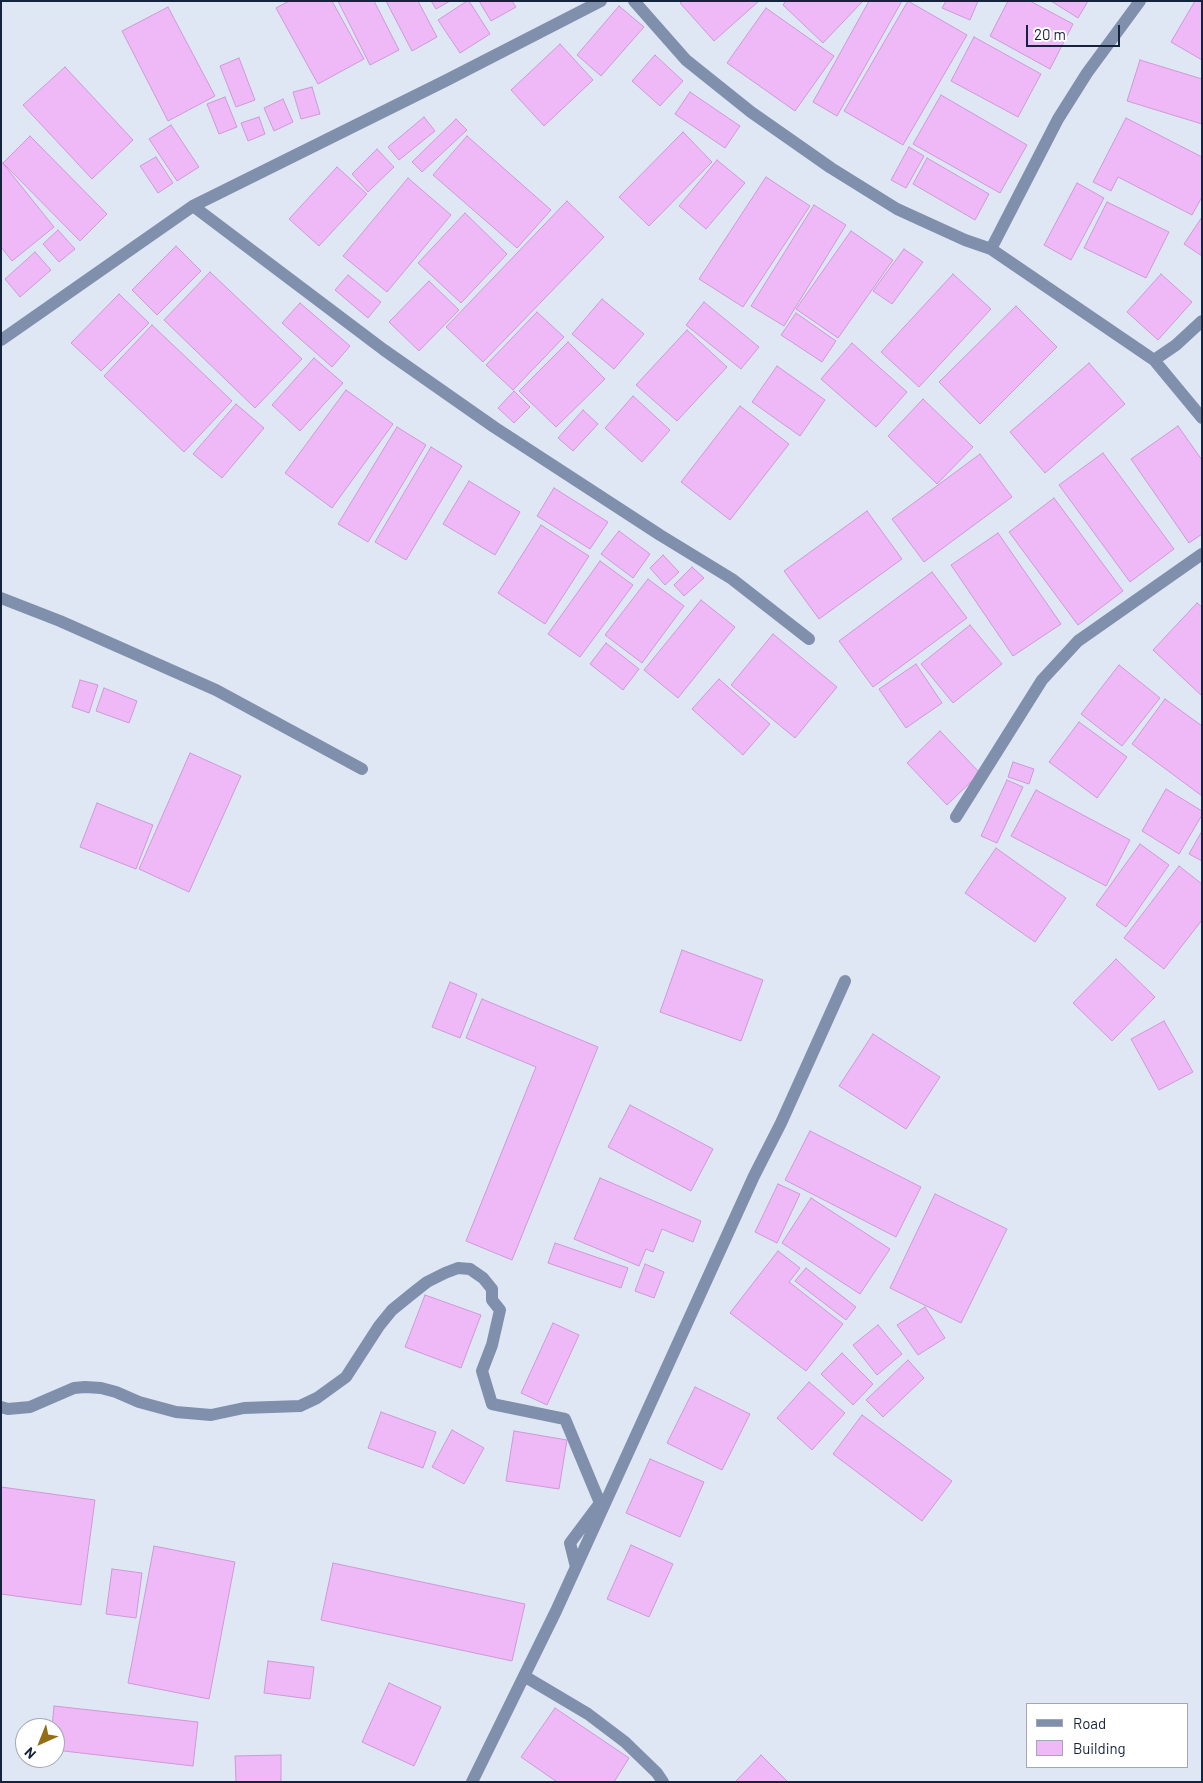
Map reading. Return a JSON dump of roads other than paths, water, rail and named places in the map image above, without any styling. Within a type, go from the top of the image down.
[{"type":"street","points":[[1,340],[193,206],[601,1]]},
{"type":"street","points":[[634,1],[686,60],[751,112],[831,168],[897,209],[965,240],[991,249],[1154,360],[1202,418]]},
{"type":"street","points":[[991,249],[1058,119],[1087,73],[1140,1]]},
{"type":"street","points":[[193,206],[384,350],[494,427],[660,535],[732,579],[809,639]]},
{"type":"street","points":[[1154,360],[1176,345],[1202,321]]},
{"type":"street","points":[[956,817],[1042,680],[1078,641],[1202,554]]},
{"type":"street","points":[[1,598],[60,621],[216,690],[362,769]]},
{"type":"street","points":[[472,1782],[576,1567],[845,981]]},
{"type":"street","points":[[1,1407],[8,1409],[30,1407],[74,1388],[85,1387],[101,1388],[116,1392],[138,1402],[176,1412],[211,1415],[244,1408],[300,1406],[317,1398],[346,1377],[379,1326],[392,1310],[413,1293],[427,1282],[445,1273],[458,1268],[470,1269],[483,1278],[492,1289],[492,1300],[500,1310],[492,1345],[482,1371],[492,1404],[565,1419],[600,1503],[570,1543],[576,1567]]},
{"type":"street","points":[[524,1676],[588,1714],[625,1742],[657,1772],[663,1782]]}]
